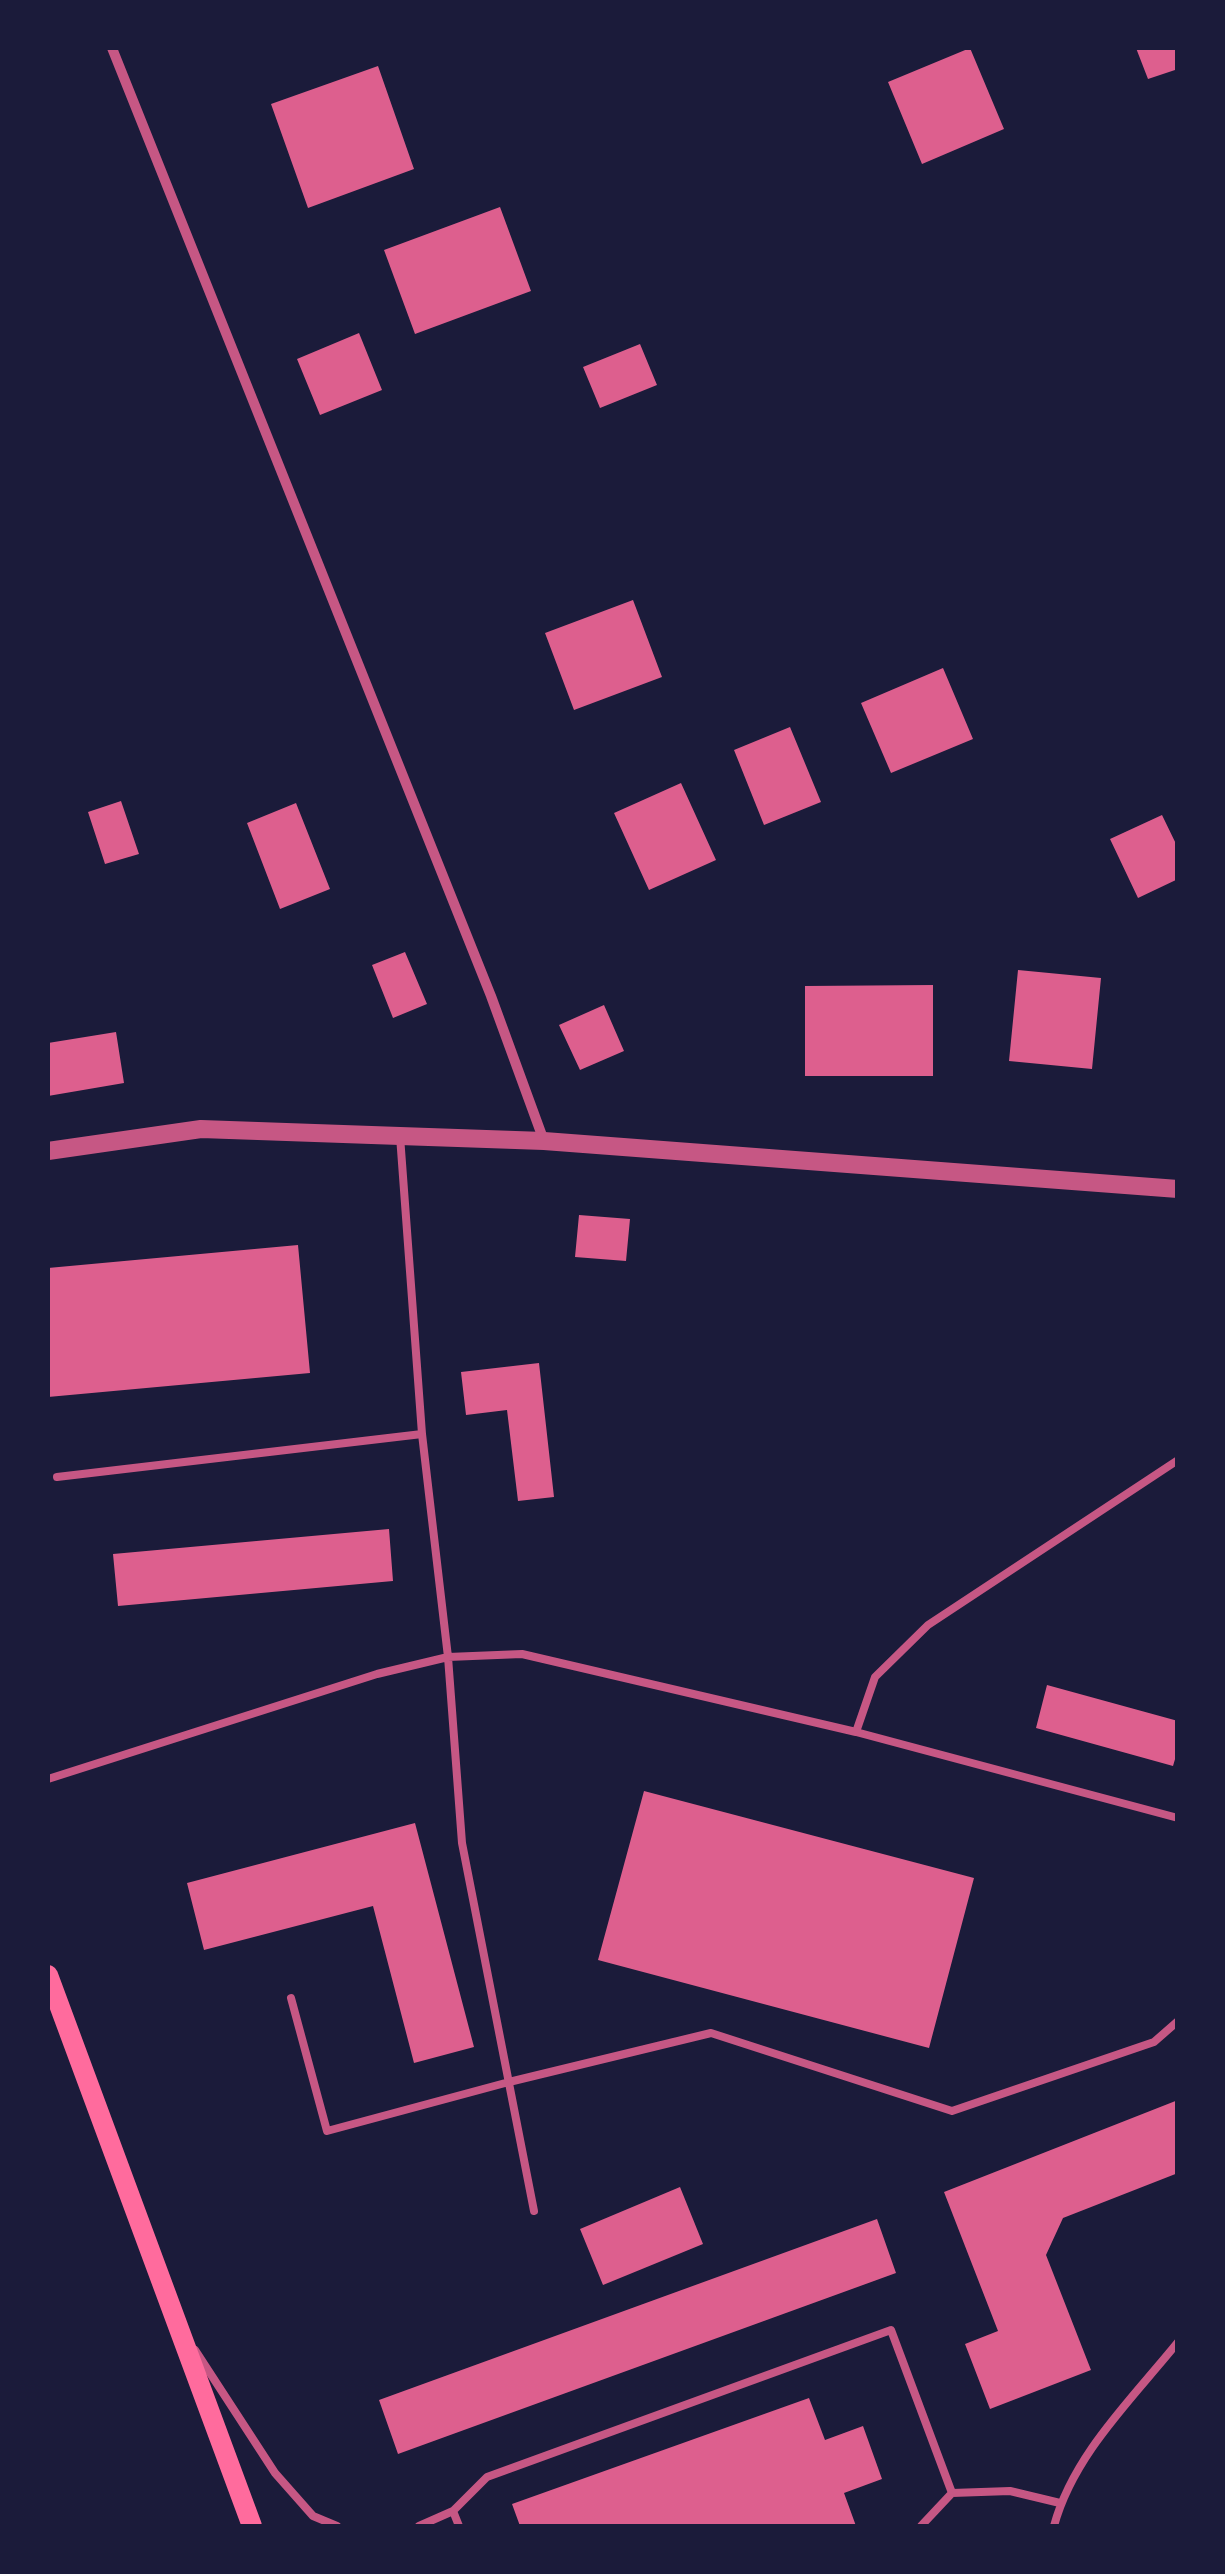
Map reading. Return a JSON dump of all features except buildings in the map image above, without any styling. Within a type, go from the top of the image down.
[{"type":"main road","points":[[48,1975],[252,2526]]},
{"type":"street","points":[[112,48],[492,996],[544,1141]]},
{"type":"street","points":[[48,1151],[201,1130],[400,1136],[544,1141],[1178,1189]]},
{"type":"lane","points":[[400,1136],[422,1434],[448,1656],[462,1843],[534,2211]]},
{"type":"lane","points":[[57,1477],[422,1434]]},
{"type":"lane","points":[[856,1732],[875,1677],[928,1625],[1178,1460]]},
{"type":"lane","points":[[48,1779],[377,1674],[448,1656],[522,1654],[856,1732],[1178,1818]]},
{"type":"lane","points":[[291,1998],[327,2130],[710,2033],[952,2112],[1154,2042],[1178,2021]]},
{"type":"lane","points":[[176,2319],[275,2473],[313,2516],[337,2526]]},
{"type":"lane","points":[[419,2526],[453,2511],[487,2477],[891,2330],[952,2493]]},
{"type":"lane","points":[[1054,2526],[1060,2503],[1088,2453],[1178,2342]]},
{"type":"lane","points":[[921,2526],[952,2493],[1010,2491],[1060,2503]]},
{"type":"lane","points":[[453,2511],[459,2526]]}]
